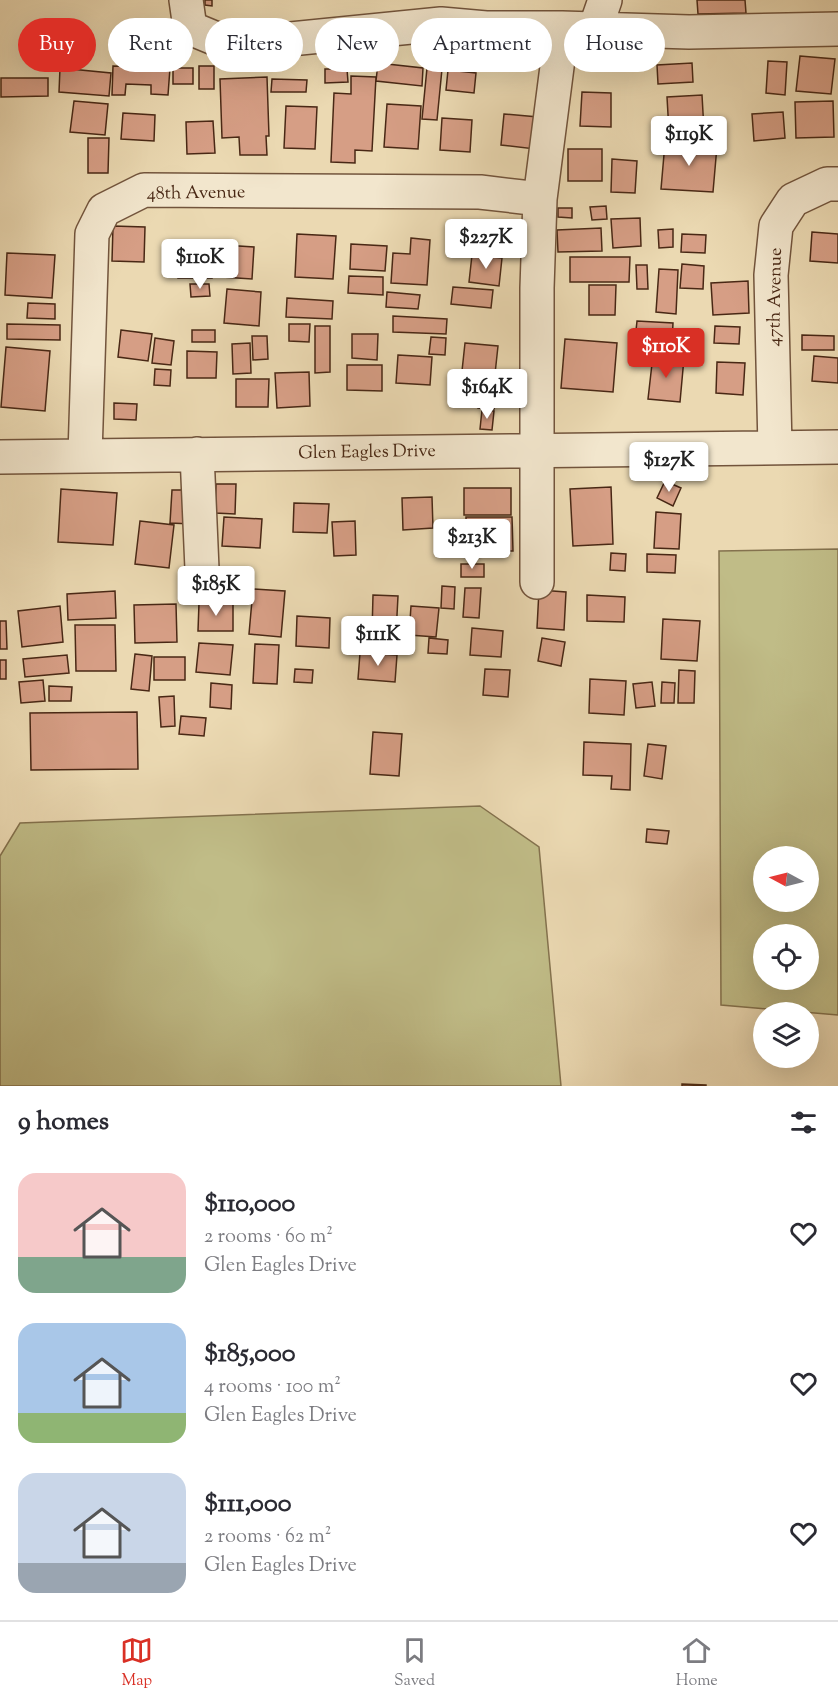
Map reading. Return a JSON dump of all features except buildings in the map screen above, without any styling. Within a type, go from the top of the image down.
[{"type":"street","points":[[186,0],[190,28],[231,45],[441,24],[486,28],[562,28],[600,14],[689,32],[838,29]]},
{"type":"street","points":[[537,582],[537,288],[540,199],[562,28]]},
{"type":"street","name":"47th Avenue","points":[[775,448],[771,275],[776,226],[793,200],[827,184],[838,184]]},
{"type":"street","name":"48th Avenue","points":[[84,455],[92,234],[104,210],[144,190],[480,192],[540,199]]},
{"type":"street","name":"Glen Eagles Drive","points":[[0,457],[838,447]]},
{"type":"street","points":[[196,454],[202,569]]},
{"type":"shaded area","points":[[838,549],[838,1015],[819,1013],[819,1002],[753,1002],[753,1008],[721,1005],[719,551]]},
{"type":"shaded area","points":[[480,806],[539,847],[561,1086],[0,1086],[0,856],[20,823]]}]
